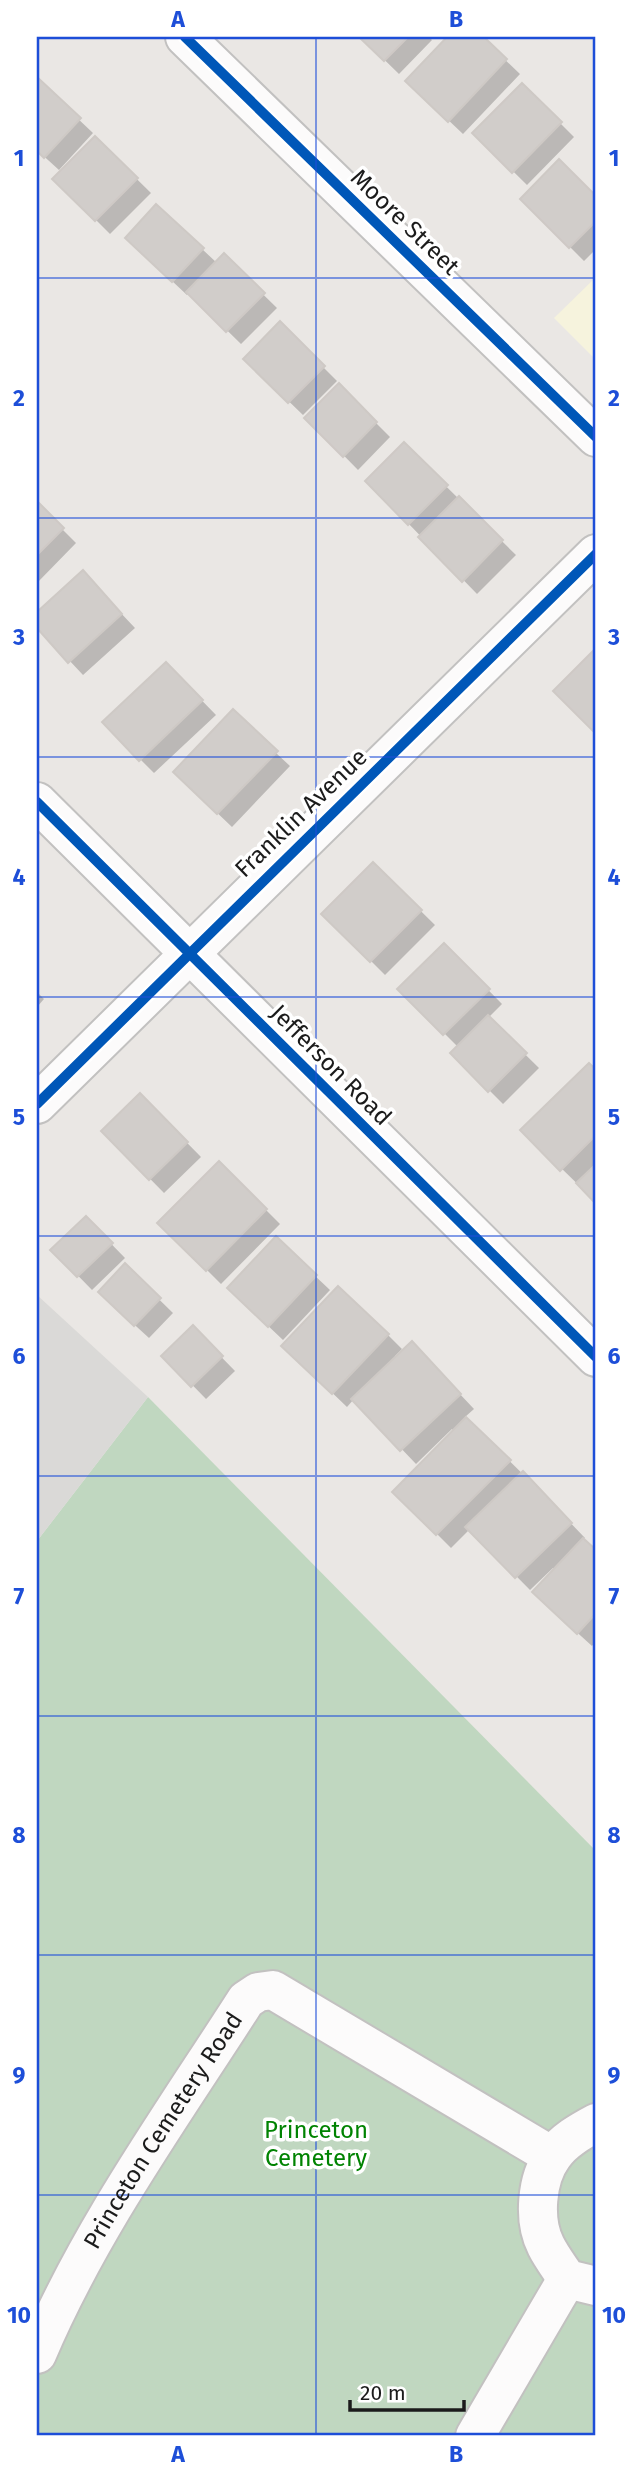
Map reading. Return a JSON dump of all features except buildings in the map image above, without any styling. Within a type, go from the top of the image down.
[{"type":"street","name":"Moore Street","points":[[185,37],[596,436]]},
{"type":"street","name":"Franklin Avenue","points":[[37,1104],[596,554]]},
{"type":"street","name":"Jefferson Road","points":[[37,802],[596,1357]]},
{"type":"street","name":"Princeton Cemetery Road","points":[[37,2354],[50,2323],[98,2233],[246,2000],[258,1992],[273,1990],[552,2156]]},
{"type":"street","points":[[475,2436],[582,2283],[545,2244],[538,2213],[540,2186],[552,2156],[577,2133],[596,2123]]},
{"type":"shaded area","points":[[596,277],[596,360],[554,318]]},
{"type":"shaded area","points":[[37,1295],[148,1397],[37,1541]]},
{"type":"green space","name":"Princeton Cemetery","points":[[148,1397],[596,1851],[596,2436],[37,2436],[37,1541]]},
{"type":"cycle path","points":[[185,37],[596,437]]},
{"type":"cycle path","points":[[37,1104],[596,554]]},
{"type":"cycle path","points":[[37,802],[596,1357]]}]
